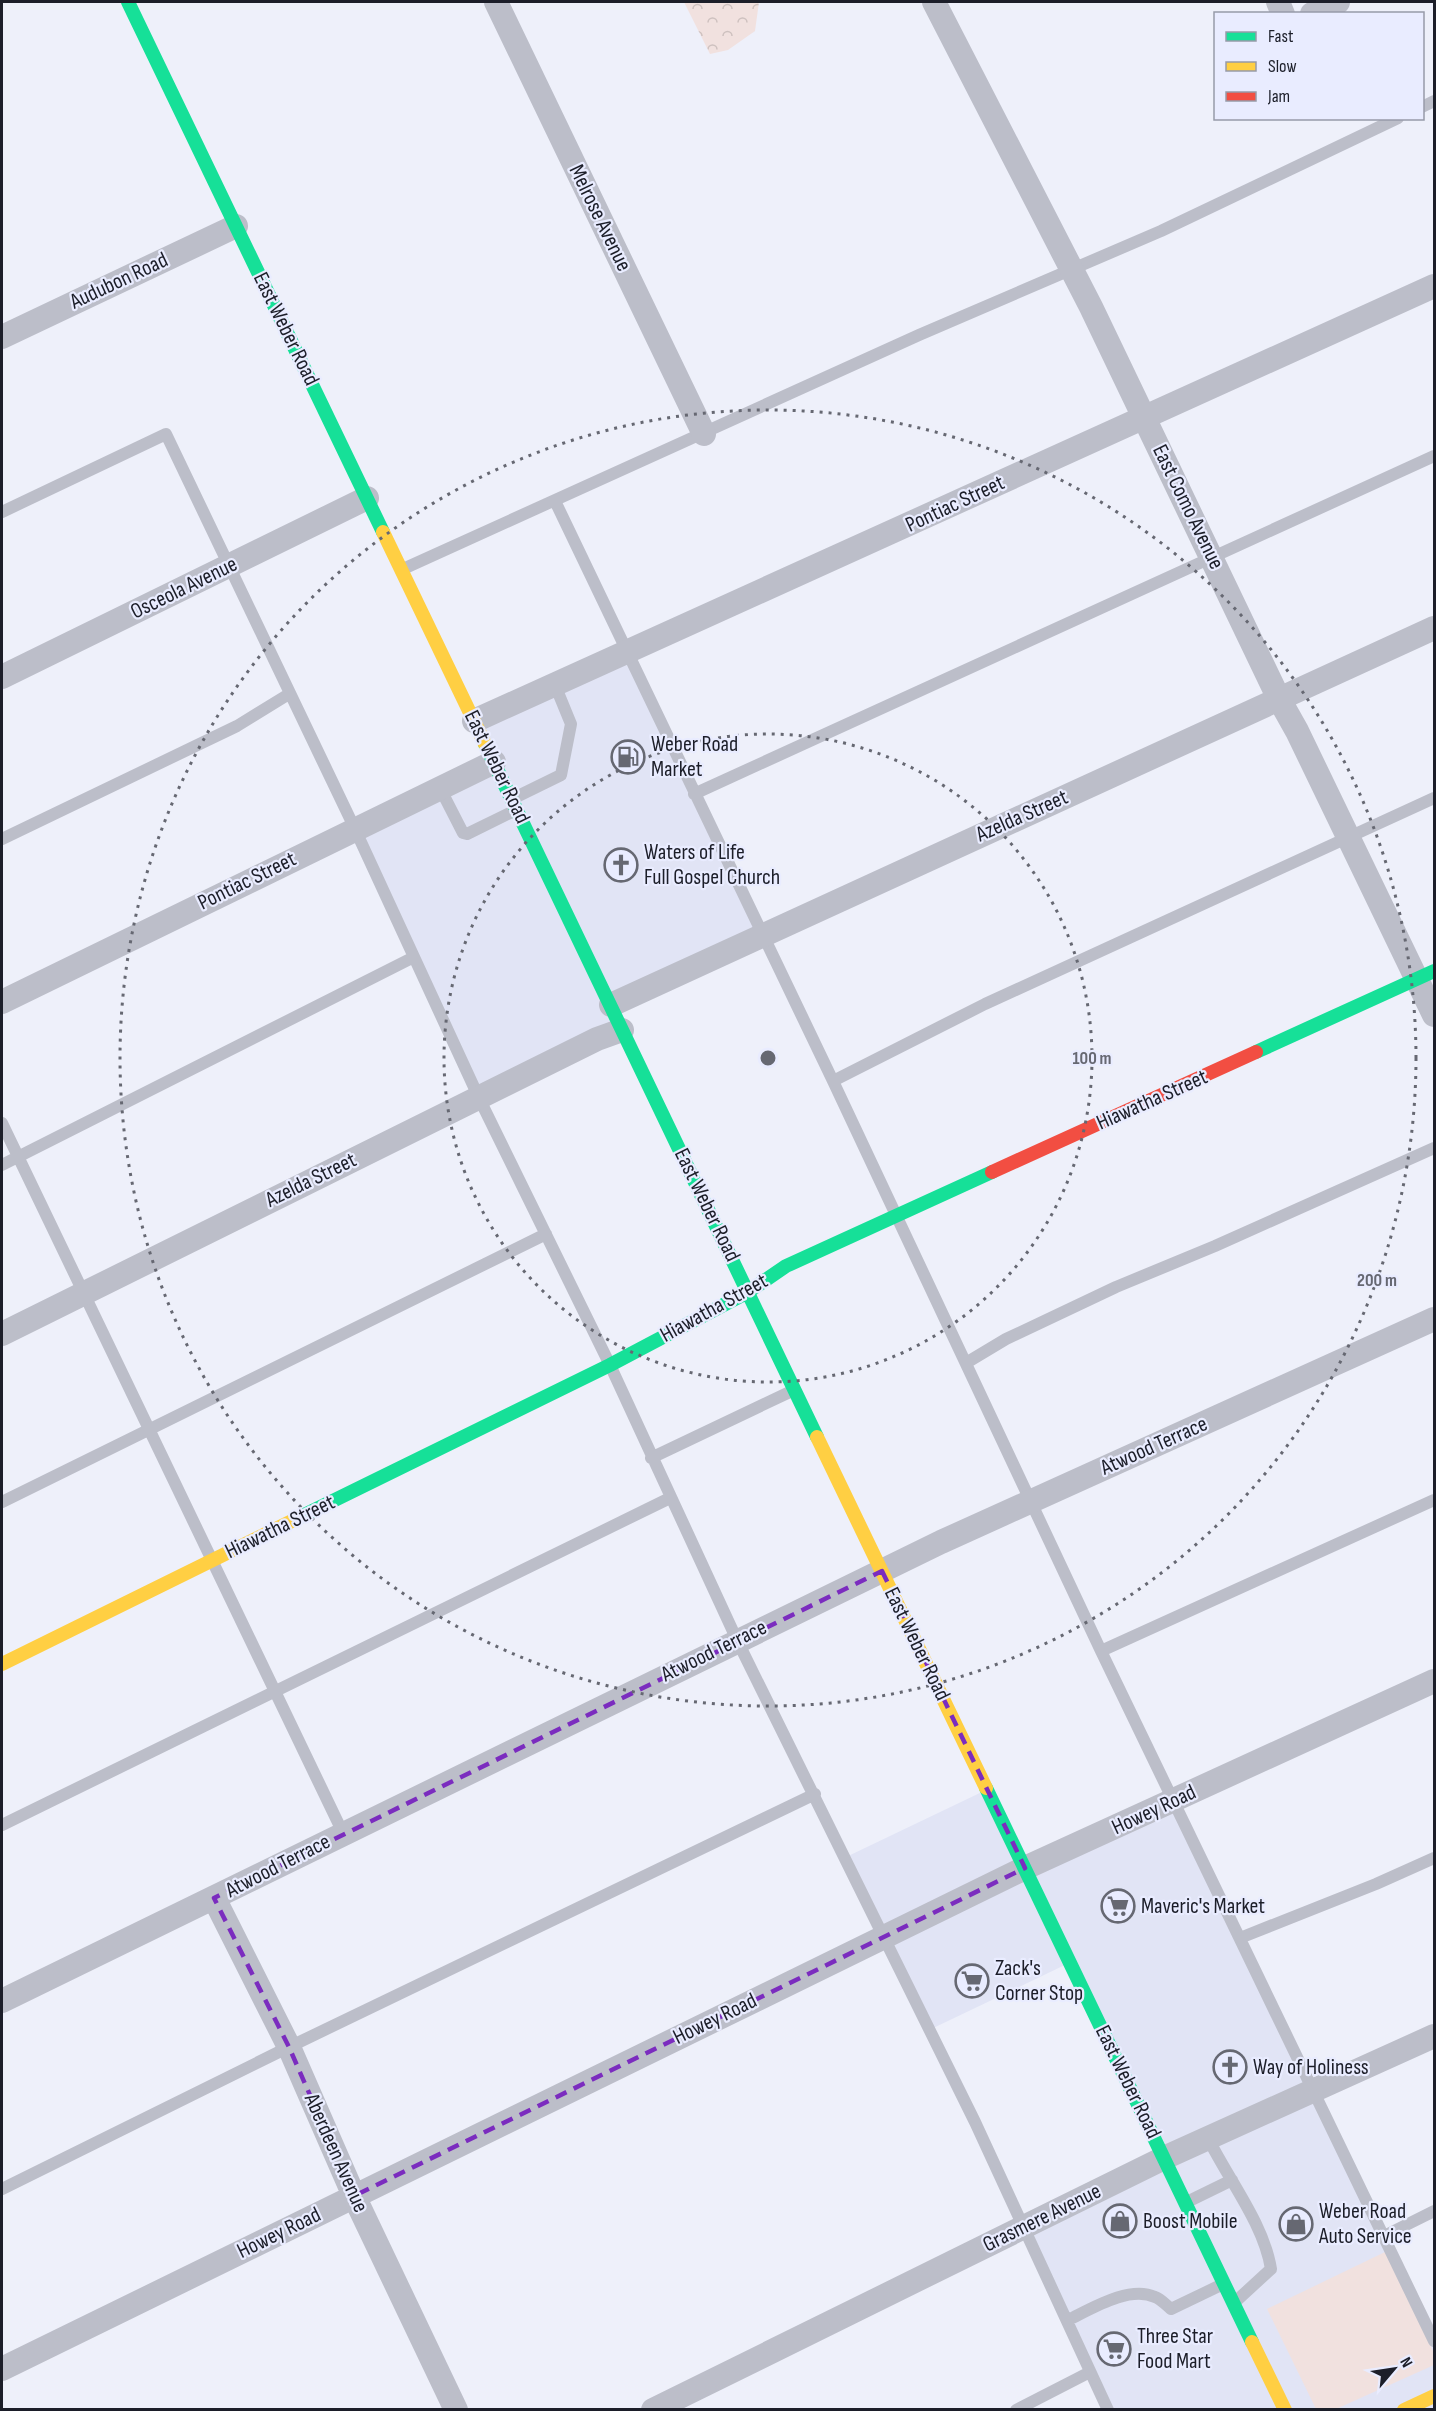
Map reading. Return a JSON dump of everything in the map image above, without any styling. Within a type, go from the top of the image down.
[{"type":"street","name":"East Weber Road","points":[[128,2],[1285,2409]]},
{"type":"street","name":"Melrose Avenue","points":[[496,2],[704,434]]},
{"type":"street","name":"East Como Avenue","points":[[934,2],[1072,270],[1279,699],[1298,731],[1349,837],[1426,975],[1434,1015]]},
{"type":"street","points":[[1316,12],[1338,2]]},
{"type":"street","name":"Audubon Road","points":[[2,338],[236,226]]},
{"type":"street","name":"Pontiac Street","points":[[474,721],[1434,286]]},
{"type":"street","name":"Osceola Avenue","points":[[2,677],[367,498]]},
{"type":"street","name":"Azelda Street","points":[[610,1005],[1434,628]]},
{"type":"street","name":"Pontiac Street","points":[[2,1002],[494,762]]},
{"type":"street","name":"Hiawatha Street","points":[[2,1664],[610,1365],[748,1292],[786,1266],[1426,975]]},
{"type":"street","name":"Azelda Street","points":[[2,1334],[597,1040],[622,1030]]},
{"type":"street","name":"Atwood Terrace","points":[[2,2001],[737,1640],[1030,1502],[1434,1319]]},
{"type":"street","name":"Howey Road","points":[[2,2369],[1025,1868],[1434,1680]]},
{"type":"street","name":"Aberdeen Avenue","points":[[214,1898],[289,2047],[354,2196],[456,2409]]},
{"type":"street","name":"Grasmere Avenue","points":[[653,2409],[1164,2158],[1434,2036]]},
{"type":"street","points":[[1404,2409],[1434,2396]]},
{"type":"lane","points":[[401,570],[919,335],[1161,231],[1394,120]]},
{"type":"lane","points":[[2,513],[166,434],[289,694],[356,829],[479,1098],[610,1365],[737,1640],[975,2122],[1108,2409]]},
{"type":"lane","points":[[694,794],[1434,456]]},
{"type":"lane","points":[[555,501],[897,1215],[1101,1651],[1434,2341]]},
{"type":"lane","points":[[440,788],[463,833],[467,834],[561,775],[571,724],[555,685]]},
{"type":"lane","points":[[2,839],[237,726],[289,694]]},
{"type":"lane","points":[[833,1081],[985,1004],[1434,798]]},
{"type":"lane","points":[[2,1165],[414,957]]},
{"type":"lane","points":[[2,1123],[343,1833]]},
{"type":"lane","points":[[966,1363],[1006,1339],[1116,1287],[1225,1242],[1434,1148]]},
{"type":"lane","points":[[2,1502],[546,1234]]},
{"type":"lane","points":[[651,1458],[795,1389]]},
{"type":"lane","points":[[2,1825],[670,1498]]},
{"type":"lane","points":[[1101,1651],[1434,1500]]},
{"type":"lane","points":[[2,2189],[289,2047],[815,1794]]},
{"type":"lane","points":[[1240,1938],[1376,1884],[1434,1858]]},
{"type":"lane","points":[[1208,2138],[1268,2252],[1271,2270],[1234,2303]]},
{"type":"lane","points":[[1186,2203],[1232,2180]]},
{"type":"lane","points":[[1384,2236],[1434,2211]]},
{"type":"lane","points":[[1068,2320],[1124,2296],[1142,2294],[1155,2297],[1171,2309],[1224,2283]]},
{"type":"lane","points":[[1016,2409],[1090,2372]]},
{"type":"highlighted area","points":[[882,1571],[1025,1868],[354,2196],[289,2047],[214,1898]]},
{"type":"shaded area","points":[[628,652],[763,938],[611,1004],[624,1034],[480,1101],[349,831],[491,762],[475,723]]},
{"type":"shaded area","points":[[984,1791],[1022,1872],[1177,1798],[1434,2337],[1434,2409],[1110,2409],[1022,2226],[1163,2158],[1069,1963],[927,2031],[844,1858]]},
{"type":"green space","points":[[684,2],[759,2],[755,31],[728,50],[710,54]]},
{"type":"green space","points":[[1385,2252],[1434,2353],[1434,2365],[1336,2409],[1316,2409],[1267,2309]]},
{"type":"traffic: fast","points":[[128,2],[383,532]]},
{"type":"traffic: fast","points":[[485,744],[817,1437]]},
{"type":"traffic: fast","points":[[1256,1052],[1434,971]]},
{"type":"traffic: fast","points":[[296,1519],[610,1365],[748,1292],[786,1266],[992,1172]]},
{"type":"traffic: fast","points":[[986,1788],[1252,2342]]},
{"type":"traffic: slow","points":[[383,532],[485,744]]},
{"type":"traffic: slow","points":[[817,1437],[986,1788]]},
{"type":"traffic: slow","points":[[2,1664],[296,1519]]},
{"type":"traffic: slow","points":[[1252,2342],[1285,2410]]},
{"type":"traffic: slow","points":[[1404,2410],[1434,2396]]},
{"type":"traffic: jam","points":[[992,1172],[1256,1052]]},
{"type":"place","name":"Weber Road Market","points":[[628,757]]},
{"type":"place","name":"Waters of Life Full Gospel Church","points":[[621,865]]},
{"type":"place","name":"Maveric's Market","points":[[1118,1906]]},
{"type":"place","name":"Zack's Corner Stop","points":[[972,1981]]},
{"type":"place","name":"Way of Holiness","points":[[1230,2067]]},
{"type":"place","name":"Boost Mobile","points":[[1120,2221]]},
{"type":"place","name":"Weber Road Auto Service","points":[[1296,2224]]},
{"type":"place","name":"Three Star Food Mart","points":[[1114,2349]]}]
